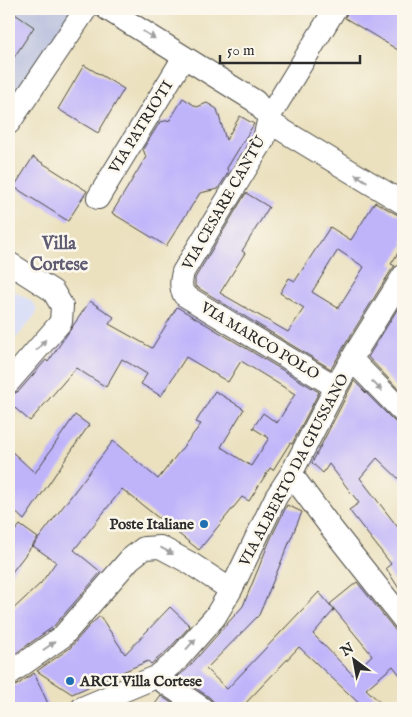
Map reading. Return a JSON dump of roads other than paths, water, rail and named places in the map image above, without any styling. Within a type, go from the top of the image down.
[{"type":"street","points":[[9,123],[86,9]]},
{"type":"street","points":[[108,9],[255,101],[269,120],[403,202]]},
{"type":"street","name":"VIA CESARE CANTÙ","points":[[184,295],[181,289],[181,282],[184,272],[264,138],[269,120],[334,9]]},
{"type":"street","name":"VIA PATRIOTI","points":[[98,198],[184,57]]},
{"type":"street","points":[[9,263],[53,291],[62,306],[61,322],[9,382]]},
{"type":"street","name":"VIA ALBERTO DA GIUSSANO","points":[[82,708],[156,678],[176,661],[215,617],[231,590],[276,497],[291,474],[336,387],[403,276]]},
{"type":"street","name":"VIA MARCO POLO","points":[[184,295],[336,387]]},
{"type":"street","points":[[352,360],[403,412]]},
{"type":"street","points":[[291,474],[403,618]]},
{"type":"street","points":[[9,674],[62,637],[130,558],[144,548],[160,547],[190,563],[231,590]]},
{"type":"street","points":[[156,678],[202,708]]},
{"type":"place","name":"Poste Italiane","points":[[204,524]]},
{"type":"place","name":"ARCI Villa Cortese","points":[[70,681]]},
{"type":"district","name":"Villa Cortese","points":[[59,254]]}]
